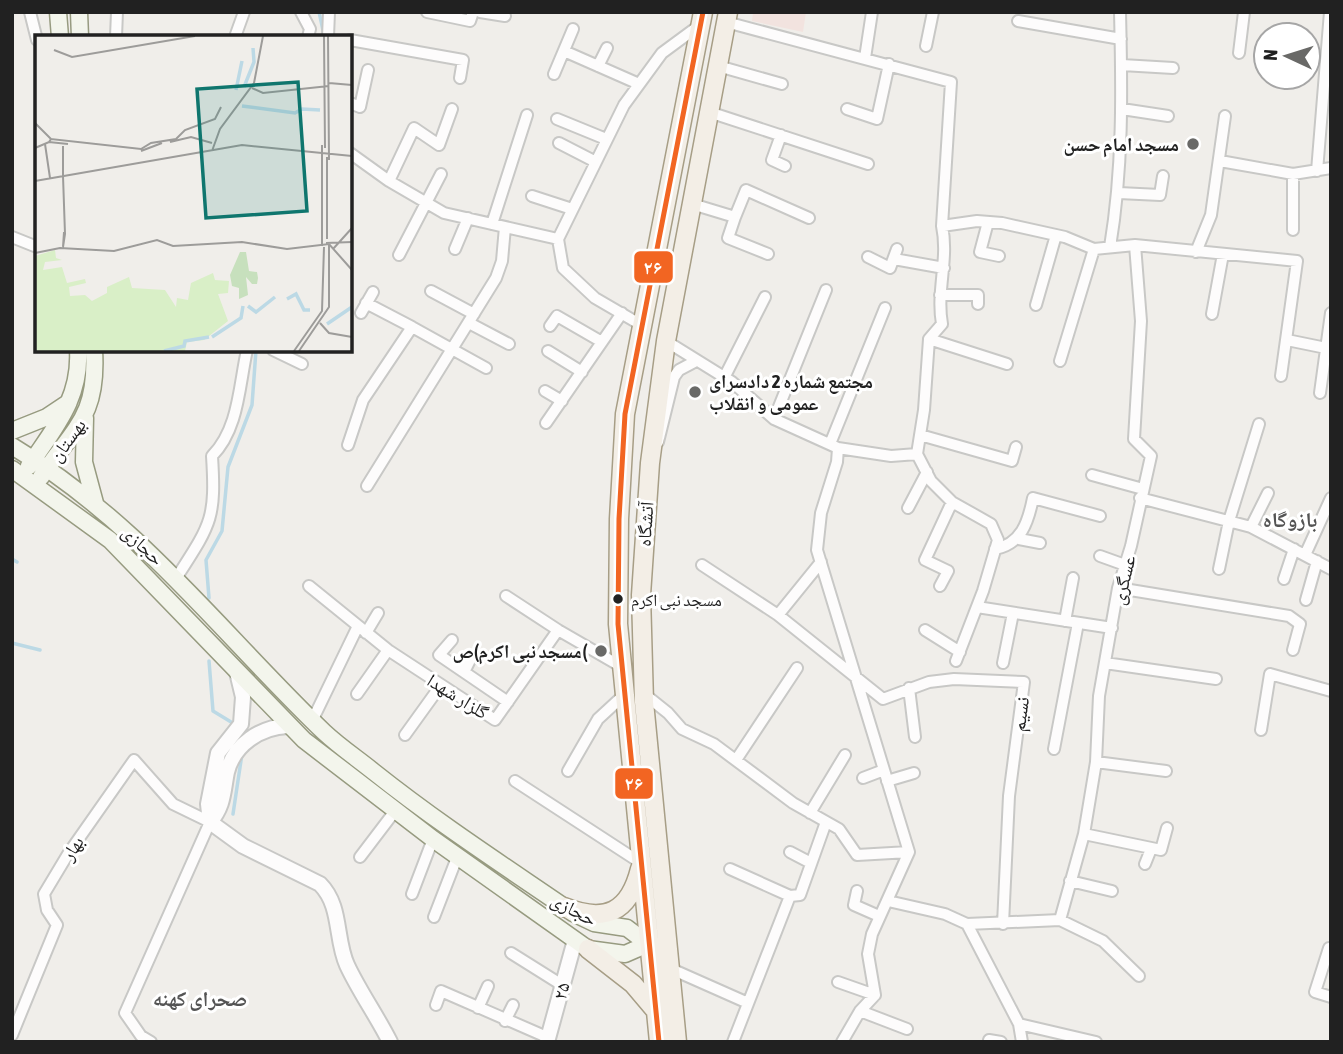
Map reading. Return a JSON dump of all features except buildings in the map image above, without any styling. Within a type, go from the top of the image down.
[{"type":"main road","name":"آتشگاه","points":[[677,1042],[643,693],[640,620],[650,463],[666,341],[727,17]]},
{"type":"main road","name":"آتشگاه","points":[[659,1042],[618,624],[622,457],[625,414],[702,19]]},
{"type":"main road","points":[[59,24],[79,24]]},
{"type":"main road","name":"بهستان","points":[[40,464],[71,401],[79,369],[78,352]]},
{"type":"main road","name":"بهستان","points":[[23,477],[40,464],[85,418],[96,377],[94,352]]},
{"type":"main road","points":[[634,376],[662,384]]},
{"type":"main road","points":[[12,430],[47,417],[71,401]]},
{"type":"main road","points":[[85,418],[84,462],[95,503]]},
{"type":"main road","name":"حجازی","points":[[12,446],[95,503],[177,577],[229,636],[325,733],[437,822],[564,907],[594,923],[627,928],[648,944],[625,954],[582,945],[395,811],[288,726],[110,540],[23,477]]},
{"type":"main road","points":[[564,907],[594,916],[616,909],[628,898],[641,863]]},
{"type":"main road","points":[[509,891],[517,876]]},
{"type":"main road","points":[[648,944],[667,944]]},
{"type":"main road","points":[[582,945],[633,984],[656,1012]]},
{"type":"street","points":[[30,12],[36,35]]},
{"type":"street","points":[[116,35],[117,12]]},
{"type":"street","points":[[236,35],[244,12]]},
{"type":"street","points":[[301,12],[310,29],[309,35]]},
{"type":"street","points":[[329,12],[330,35]]},
{"type":"street","points":[[427,12],[470,21],[473,12]]},
{"type":"street","points":[[480,12],[505,16]]},
{"type":"street","points":[[865,58],[872,12]]},
{"type":"street","points":[[926,46],[933,12]]},
{"type":"street","points":[[1110,247],[1119,193],[1122,110],[1120,12]]},
{"type":"street","points":[[1239,53],[1244,12]]},
{"type":"street","points":[[1317,171],[1330,12]]},
{"type":"street","points":[[727,17],[951,82],[942,226],[942,324],[929,338],[917,454],[927,472],[952,502],[991,524],[998,540],[958,656],[925,630]]},
{"type":"street","points":[[643,326],[595,298],[563,268],[558,239],[624,104],[662,53],[702,19]]},
{"type":"street","points":[[1018,21],[1121,39]]},
{"type":"street","points":[[554,74],[573,29]]},
{"type":"street","points":[[352,40],[463,60],[460,78]]},
{"type":"street","points":[[598,66],[607,48]]},
{"type":"street","points":[[564,51],[639,84]]},
{"type":"street","points":[[847,109],[877,119],[888,64]]},
{"type":"street","points":[[1122,65],[1173,68]]},
{"type":"street","points":[[719,66],[782,85]]},
{"type":"street","points":[[352,104],[360,107],[368,70]]},
{"type":"street","points":[[389,181],[414,128],[439,145],[452,109]]},
{"type":"street","points":[[1122,110],[1168,116]]},
{"type":"street","points":[[709,112],[868,164]]},
{"type":"street","points":[[492,224],[527,115]]},
{"type":"street","points":[[1196,252],[1211,215],[1225,116]]},
{"type":"street","points":[[557,119],[606,139]]},
{"type":"street","points":[[781,135],[772,160],[785,166]]},
{"type":"street","points":[[559,143],[594,162]]},
{"type":"street","points":[[352,154],[389,181],[444,213],[558,239]]},
{"type":"street","points":[[1220,161],[1293,174],[1331,168]]},
{"type":"street","points":[[399,255],[428,204],[441,174]]},
{"type":"street","points":[[1293,174],[1293,230]]},
{"type":"street","points":[[1119,193],[1160,195],[1163,176]]},
{"type":"street","points":[[768,254],[728,238],[746,190],[809,219]]},
{"type":"street","points":[[532,196],[572,209]]},
{"type":"street","points":[[692,204],[735,217]]},
{"type":"street","points":[[455,249],[468,218]]},
{"type":"street","points":[[942,226],[988,222],[1056,235],[1094,249],[1135,245],[1297,261],[1281,376]]},
{"type":"street","points":[[988,222],[980,253],[999,256]]},
{"type":"street","points":[[366,486],[472,319],[502,261],[505,227]]},
{"type":"street","points":[[1036,305],[1056,235]]},
{"type":"street","points":[[12,237],[35,246]]},
{"type":"street","name":"عسگری","points":[[1060,920],[1084,834],[1096,762],[1099,696],[1118,588],[1151,456],[1134,439],[1141,321],[1135,245]]},
{"type":"street","points":[[1060,361],[1094,249]]},
{"type":"street","points":[[869,257],[890,268],[895,254],[944,268]]},
{"type":"street","points":[[1212,314],[1223,254]]},
{"type":"street","points":[[774,419],[826,290]]},
{"type":"street","points":[[431,291],[509,344]]},
{"type":"street","points":[[373,292],[364,308],[412,327],[485,368]]},
{"type":"street","points":[[940,295],[978,295],[978,304]]},
{"type":"street","points":[[724,378],[765,297]]},
{"type":"street","points":[[875,995],[868,954],[879,916],[909,852],[817,550],[821,513],[837,462],[834,446],[885,308]]},
{"type":"street","points":[[546,423],[622,313]]},
{"type":"street","points":[[1320,393],[1331,313]]},
{"type":"street","points":[[550,326],[556,316],[602,342]]},
{"type":"street","points":[[348,445],[363,400],[412,327]]},
{"type":"street","points":[[929,338],[1007,364]]},
{"type":"street","points":[[1287,340],[1326,348]]},
{"type":"street","points":[[666,341],[724,378],[774,419],[834,446],[891,456],[917,454]]},
{"type":"street","points":[[548,351],[582,372]]},
{"type":"street","points":[[177,577],[208,529],[215,503],[212,456],[221,447],[234,419],[247,352]]},
{"type":"street","points":[[277,352],[302,364]]},
{"type":"street","points":[[650,463],[664,428],[674,377],[679,370],[696,361]]},
{"type":"street","points":[[545,391],[562,401]]},
{"type":"street","points":[[1219,569],[1229,521],[1259,424]]},
{"type":"street","points":[[920,435],[1012,460],[1016,447]]},
{"type":"street","points":[[908,508],[927,472]]},
{"type":"street","points":[[1092,475],[1142,494],[1251,527],[1331,569]]},
{"type":"street","points":[[1251,527],[1268,493]]},
{"type":"street","points":[[995,549],[1009,546],[1019,539],[1033,498],[1100,516]]},
{"type":"street","points":[[1305,555],[1331,498]]},
{"type":"street","points":[[940,586],[947,571],[925,560],[952,502]]},
{"type":"street","points":[[1019,539],[1040,543]]},
{"type":"street","points":[[1284,579],[1294,549]]},
{"type":"street","points":[[1100,556],[1125,565]]},
{"type":"street","points":[[1306,600],[1317,561]]},
{"type":"street","points":[[778,615],[821,562]]},
{"type":"street","points":[[702,565],[778,615],[856,677]]},
{"type":"street","points":[[1065,621],[1073,578]]},
{"type":"street","name":"گلزار شهدا","points":[[309,586],[388,650],[495,720],[558,630]]},
{"type":"street","points":[[1118,588],[1289,617],[1300,624],[1293,650]]},
{"type":"street","points":[[506,596],[622,667]]},
{"type":"street","points":[[977,607],[1112,628]]},
{"type":"street","points":[[313,719],[362,629],[378,613]]},
{"type":"street","points":[[1003,663],[1013,613]]},
{"type":"street","points":[[1055,749],[1078,623]]},
{"type":"street","points":[[452,640],[439,655],[508,702]]},
{"type":"street","points":[[357,694],[388,650]]},
{"type":"street","points":[[464,672],[472,656]]},
{"type":"street","points":[[1105,663],[1216,679]]},
{"type":"street","points":[[736,760],[797,668]]},
{"type":"street","points":[[237,672],[243,697],[241,724],[218,752],[208,804],[210,822],[243,846],[320,884],[328,892],[334,907],[346,964],[390,1042]]},
{"type":"street","points":[[1261,730],[1270,674],[1331,691]]},
{"type":"street","name":"نسیم","points":[[856,677],[883,699],[909,688],[954,679],[1024,682],[1009,796],[1003,924]]},
{"type":"street","points":[[405,735],[441,685]]},
{"type":"street","points":[[909,688],[915,737]]},
{"type":"street","points":[[643,693],[668,713],[682,729],[714,744],[810,813],[839,829],[856,855],[909,852]]},
{"type":"street","points":[[568,771],[598,719],[624,695]]},
{"type":"street","points":[[151,1042],[141,1036],[125,1013],[210,822],[221,809],[228,768],[242,744],[271,727],[288,726]]},
{"type":"street","points":[[810,813],[845,755]]},
{"type":"street","name":"بهار","points":[[12,1035],[57,925],[47,910],[44,894],[68,854],[134,760],[173,804],[210,822]]},
{"type":"street","points":[[1096,762],[1166,771]]},
{"type":"street","points":[[863,778],[914,773]]},
{"type":"street","points":[[515,781],[641,863]]},
{"type":"street","points":[[360,856],[395,811]]},
{"type":"street","points":[[730,869],[790,896],[800,895],[826,822]]},
{"type":"street","points":[[1084,834],[1161,850],[1167,828]]},
{"type":"street","points":[[412,894],[433,839]]},
{"type":"street","points":[[1145,864],[1151,849]]},
{"type":"street","points":[[790,852],[811,863]]},
{"type":"street","points":[[434,917],[458,855]]},
{"type":"street","points":[[1070,881],[1112,891]]},
{"type":"street","points":[[857,891],[854,905],[879,916]]},
{"type":"street","points":[[733,1042],[790,896]]},
{"type":"street","points":[[888,901],[945,914],[967,924],[1060,920],[1103,942],[1139,976]]},
{"type":"street","points":[[967,924],[1020,1024],[1022,1042]]},
{"type":"street","name":"۲۵","points":[[548,1040],[562,985],[582,945]]},
{"type":"street","points":[[1329,948],[1315,992],[1331,997]]},
{"type":"street","points":[[511,953],[562,985]]},
{"type":"street","points":[[669,968],[748,1003]]},
{"type":"street","points":[[838,982],[875,995]]},
{"type":"street","points":[[478,1008],[488,986]]},
{"type":"street","points":[[436,1005],[440,991],[548,1040]]},
{"type":"street","points":[[842,1042],[860,1011],[875,995]]},
{"type":"street","points":[[505,1021],[513,1005]]},
{"type":"street","points":[[860,1011],[908,1029]]},
{"type":"street","points":[[1020,1024],[1096,1042]]},
{"type":"street","points":[[989,1040],[1001,1042]]},
{"type":"shaded area","points":[[753,12],[806,12],[803,32],[752,21]]},
{"type":"waterway","points":[[319,12],[324,35]]},
{"type":"waterway","points":[[209,598],[206,560],[222,531],[228,467],[252,405],[256,352]]},
{"type":"waterway","points":[[12,559],[17,562]]},
{"type":"waterway","points":[[12,643],[40,650]]},
{"type":"waterway","points":[[209,661],[213,711],[236,725]]},
{"type":"waterway","points":[[233,814],[242,754]]},
{"type":"transit line","name":"۲۶","points":[[659,1042],[618,624],[619,519],[625,414],[703,12]]},
{"type":"place","name":"مسجد امام حسن","points":[[1193,144]]},
{"type":"place","name":"مجتمع شماره 2 دادسرای عمومی و انقلاب","points":[[695,392]]},
{"type":"place","name":"مسجد نبی اکرم","points":[[618,599]]},
{"type":"place","name":"مسجد نبی اکرم)ص(","points":[[601,651]]},
{"type":"district","name":"بازوگاه","points":[[1290,520]]},
{"type":"district","name":"صحرای کهنه","points":[[200,999]]}]
